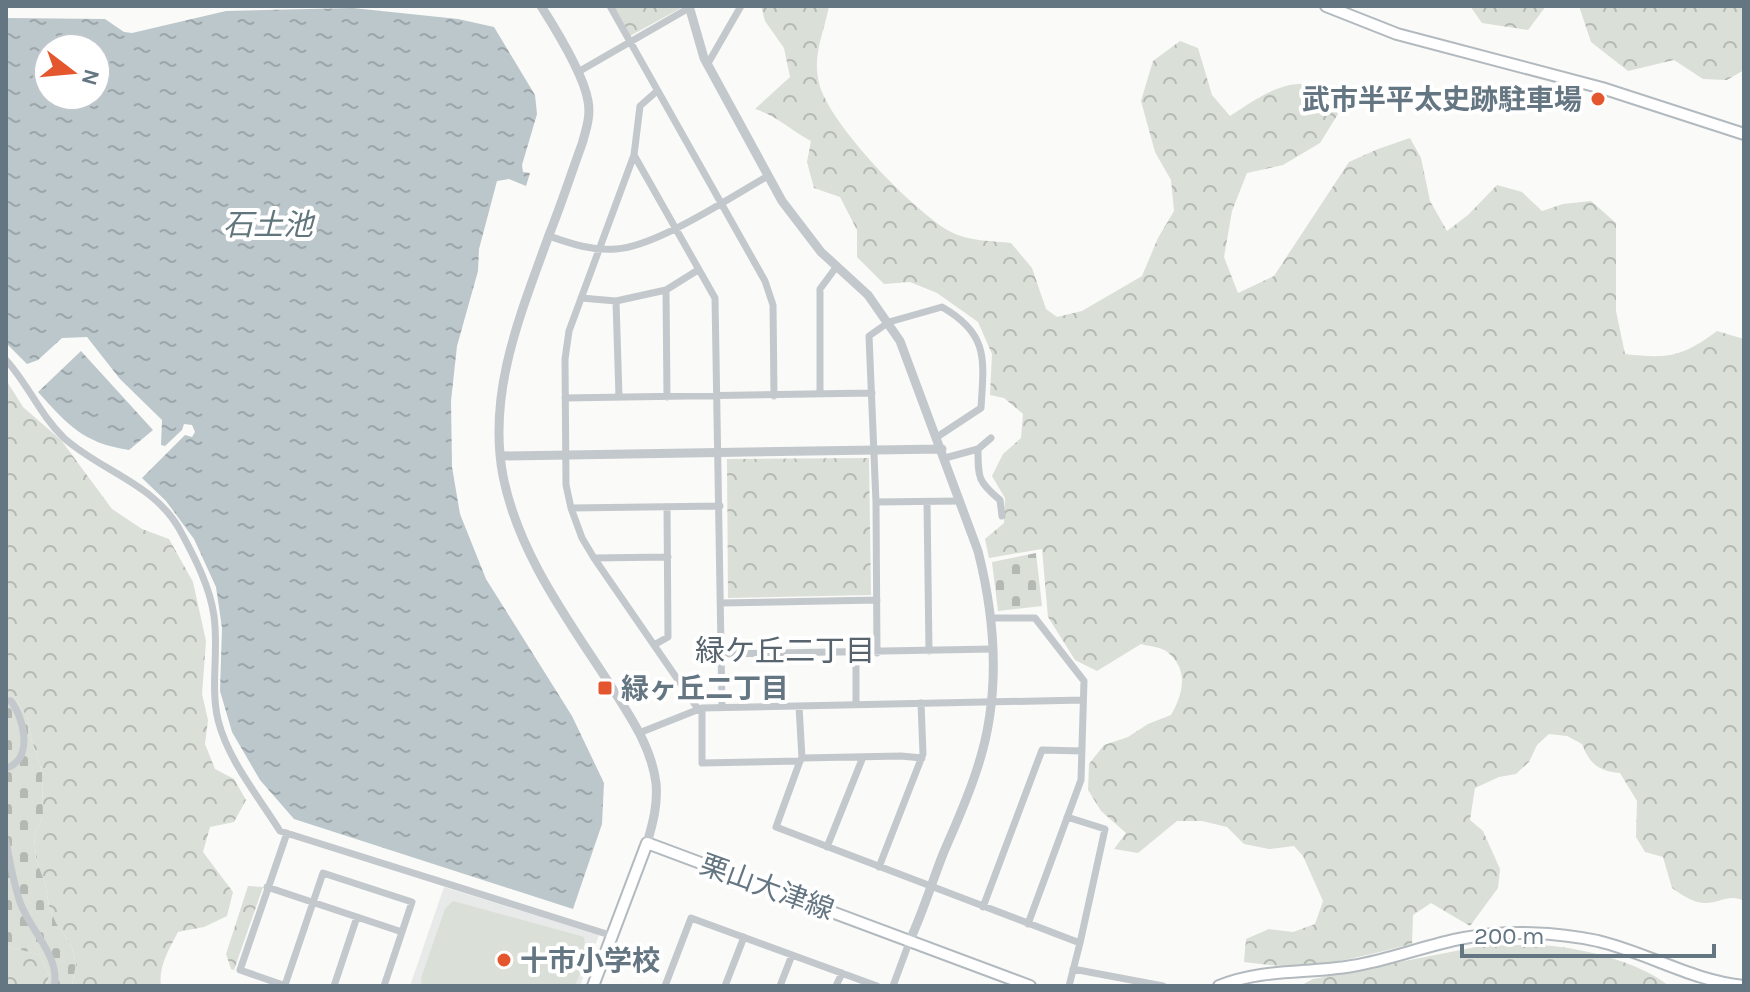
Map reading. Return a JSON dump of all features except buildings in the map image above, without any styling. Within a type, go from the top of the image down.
[{"type":"main road","points":[[1326,6],[1397,34],[1588,84],[1744,134]]},
{"type":"main road","points":[[593,986],[647,843]]},
{"type":"main road","name":"栗山大津線","points":[[647,843],[1030,986]]},
{"type":"main road","points":[[1219,986],[1251,975],[1352,966],[1464,938],[1506,934],[1567,936],[1599,942],[1722,984],[1744,986]]},
{"type":"street","points":[[541,6],[578,72],[588,99],[587,128],[506,360],[500,412],[501,456],[509,498],[533,559],[639,733],[650,757],[656,785],[655,814],[647,843]]},
{"type":"street","points":[[610,6],[770,291],[774,322],[774,396]]},
{"type":"street","points":[[707,65],[741,6]]},
{"type":"street","points":[[578,72],[689,7],[707,65],[768,176],[806,235],[868,295],[900,341],[978,551],[992,618],[991,701],[986,736],[977,768],[893,986]]},
{"type":"street","points":[[657,91],[640,106],[634,155],[569,331],[565,359],[566,485],[582,538],[700,709],[702,763],[922,758]]},
{"type":"street","points":[[634,155],[715,298],[722,707]]},
{"type":"street","points":[[549,236],[578,247],[620,249],[674,229],[768,176]]},
{"type":"street","points":[[820,393],[820,289],[837,266]]},
{"type":"street","points":[[581,298],[616,301],[666,290],[698,270]]},
{"type":"street","points":[[666,290],[667,397]]},
{"type":"street","points":[[616,301],[619,397]]},
{"type":"street","points":[[877,653],[875,450],[869,336],[889,322],[942,307],[970,326],[985,357],[981,408],[937,437]]},
{"type":"street","points":[[6,360],[42,414],[66,439],[141,487],[176,522],[203,577],[211,602],[215,628],[216,708],[224,737],[280,831],[613,936]]},
{"type":"street","points":[[565,398],[872,393]]},
{"type":"street","points":[[501,456],[875,450],[943,454],[978,449],[991,438]]},
{"type":"street","points":[[978,449],[978,476],[982,485],[1000,500],[1002,516]]},
{"type":"street","points":[[876,502],[960,501]]},
{"type":"street","points":[[927,502],[929,651]]},
{"type":"street","points":[[571,508],[720,506]]},
{"type":"street","points":[[654,645],[668,637],[667,507]]},
{"type":"street","points":[[594,558],[668,557]]},
{"type":"street","points":[[721,603],[877,600]]},
{"type":"street","points":[[992,618],[1035,618],[1084,681],[1081,780],[1028,924]]},
{"type":"street","points":[[721,654],[993,649]]},
{"type":"street","points":[[856,652],[856,704]]},
{"type":"street","points":[[639,733],[700,709],[722,707],[1083,700]]},
{"type":"street","points":[[6,701],[11,701],[20,712],[25,747],[14,765],[6,768]]},
{"type":"street","points":[[879,867],[922,758],[921,703]]},
{"type":"street","points":[[799,706],[801,760],[776,827],[1080,943]]},
{"type":"street","points":[[983,907],[1042,750],[1082,751]]},
{"type":"street","points":[[827,847],[863,757]]},
{"type":"street","points":[[1067,817],[1105,829],[1069,986]]},
{"type":"street","points":[[287,833],[240,970],[286,986],[323,873],[412,902],[384,986]]},
{"type":"street","points":[[6,841],[20,902],[47,949],[56,972],[54,986]]},
{"type":"street","points":[[267,887],[402,932]]},
{"type":"street","points":[[334,986],[357,917]]},
{"type":"street","points":[[665,986],[691,918],[877,986]]},
{"type":"street","points":[[725,986],[744,937]]},
{"type":"street","points":[[780,986],[792,955]]},
{"type":"street","points":[[1073,969],[1163,986]]},
{"type":"street","points":[[836,986],[842,973]]},
{"type":"shaded area","name":"十市小学校","points":[[444,887],[599,935],[580,986],[410,986]]},
{"type":"green space","points":[[614,6],[681,6],[681,8],[630,36]]},
{"type":"green space","points":[[761,6],[829,6],[818,53],[817,73],[826,100],[838,120],[875,165],[935,222],[965,237],[1011,243],[1032,268],[1046,309],[1057,317],[1082,311],[1142,276],[1158,238],[1174,211],[1171,180],[1155,152],[1141,101],[1153,61],[1180,41],[1198,48],[1212,95],[1230,116],[1275,90],[1301,84],[1323,93],[1338,114],[1320,143],[1283,165],[1247,173],[1232,211],[1224,257],[1238,293],[1274,276],[1349,162],[1410,138],[1421,158],[1430,201],[1447,231],[1468,215],[1497,185],[1522,192],[1542,211],[1563,204],[1591,201],[1616,223],[1616,311],[1625,354],[1674,354],[1717,331],[1744,339],[1744,901],[1729,898],[1700,903],[1672,888],[1663,857],[1645,852],[1636,837],[1637,801],[1620,773],[1596,765],[1582,744],[1567,736],[1549,734],[1516,774],[1499,777],[1475,788],[1470,820],[1483,831],[1500,869],[1498,888],[1470,926],[1431,903],[1413,915],[1412,944],[1319,964],[1283,966],[1244,962],[1246,939],[1269,929],[1293,932],[1315,924],[1323,901],[1303,856],[1294,846],[1269,849],[1244,844],[1227,827],[1202,821],[1177,821],[1138,853],[1114,849],[1126,833],[1101,811],[1088,790],[1089,764],[1104,745],[1128,737],[1148,724],[1171,715],[1181,690],[1179,666],[1166,651],[1141,644],[1097,671],[1075,660],[1048,617],[1042,549],[989,558],[985,539],[1004,523],[1005,498],[992,476],[1003,454],[1021,438],[1023,414],[1004,398],[990,395],[992,354],[978,322],[937,293],[910,282],[884,284],[857,257],[857,230],[840,197],[814,188],[807,162],[811,141],[755,109],[790,77],[784,48],[765,21]]},
{"type":"green space","points":[[1470,6],[1546,6],[1528,30],[1482,23]]},
{"type":"green space","points":[[1579,6],[1744,6],[1744,70],[1727,80],[1703,79],[1674,60],[1628,71],[1591,42]]},
{"type":"green space","points":[[6,380],[23,407],[61,440],[112,509],[142,529],[169,539],[193,582],[206,641],[202,694],[208,720],[205,744],[215,769],[234,779],[246,800],[234,822],[210,827],[203,852],[233,892],[227,916],[204,927],[178,932],[163,965],[161,986],[72,986],[76,964],[71,945],[49,906],[36,859],[34,835],[43,817],[42,772],[27,717],[14,697],[6,692]]},
{"type":"green space","points":[[869,458],[871,595],[728,598],[727,459]]},
{"type":"green space","points":[[1036,553],[1042,606],[998,611],[992,562]]},
{"type":"green space","points":[[6,692],[14,697],[27,717],[42,772],[43,817],[34,835],[36,859],[49,906],[71,945],[76,964],[72,986],[47,986],[49,976],[40,955],[6,946]]},
{"type":"green space","points":[[248,886],[263,887],[234,970],[226,954]]},
{"type":"green space","name":"十市小学校","points":[[453,901],[584,937],[586,958],[575,986],[422,986],[421,978],[445,909]]},
{"type":"green space","points":[[1486,945],[1552,946],[1588,952],[1641,969],[1669,986],[1300,986],[1313,979]]},
{"type":"green space","points":[[6,946],[40,955],[49,976],[47,986],[6,986]]},
{"type":"water","name":"石土池","points":[[353,8],[458,19],[494,27],[535,95],[537,114],[522,165],[523,172],[530,173],[526,186],[509,179],[497,181],[479,249],[478,271],[457,346],[451,401],[452,467],[460,514],[486,579],[572,716],[604,783],[602,824],[573,909],[294,819],[260,780],[232,732],[220,691],[222,628],[216,587],[194,539],[166,501],[142,478],[185,435],[192,437],[195,432],[192,425],[184,424],[182,430],[165,446],[161,445],[162,420],[120,379],[87,337],[62,338],[38,360],[27,364],[6,343],[6,18],[105,19],[124,32],[132,33],[226,11]]},
{"type":"water","points":[[81,351],[153,430],[129,450],[100,443],[78,431],[38,392]]},
{"type":"place","name":"武市半平太史跡駐車場","points":[[1598,99]]},
{"type":"place","name":"緑ヶ丘二丁目","points":[[605,688]]},
{"type":"place","name":"十市小学校","points":[[504,960]]},
{"type":"district","name":"緑ケ丘二丁目","points":[[785,651]]}]
